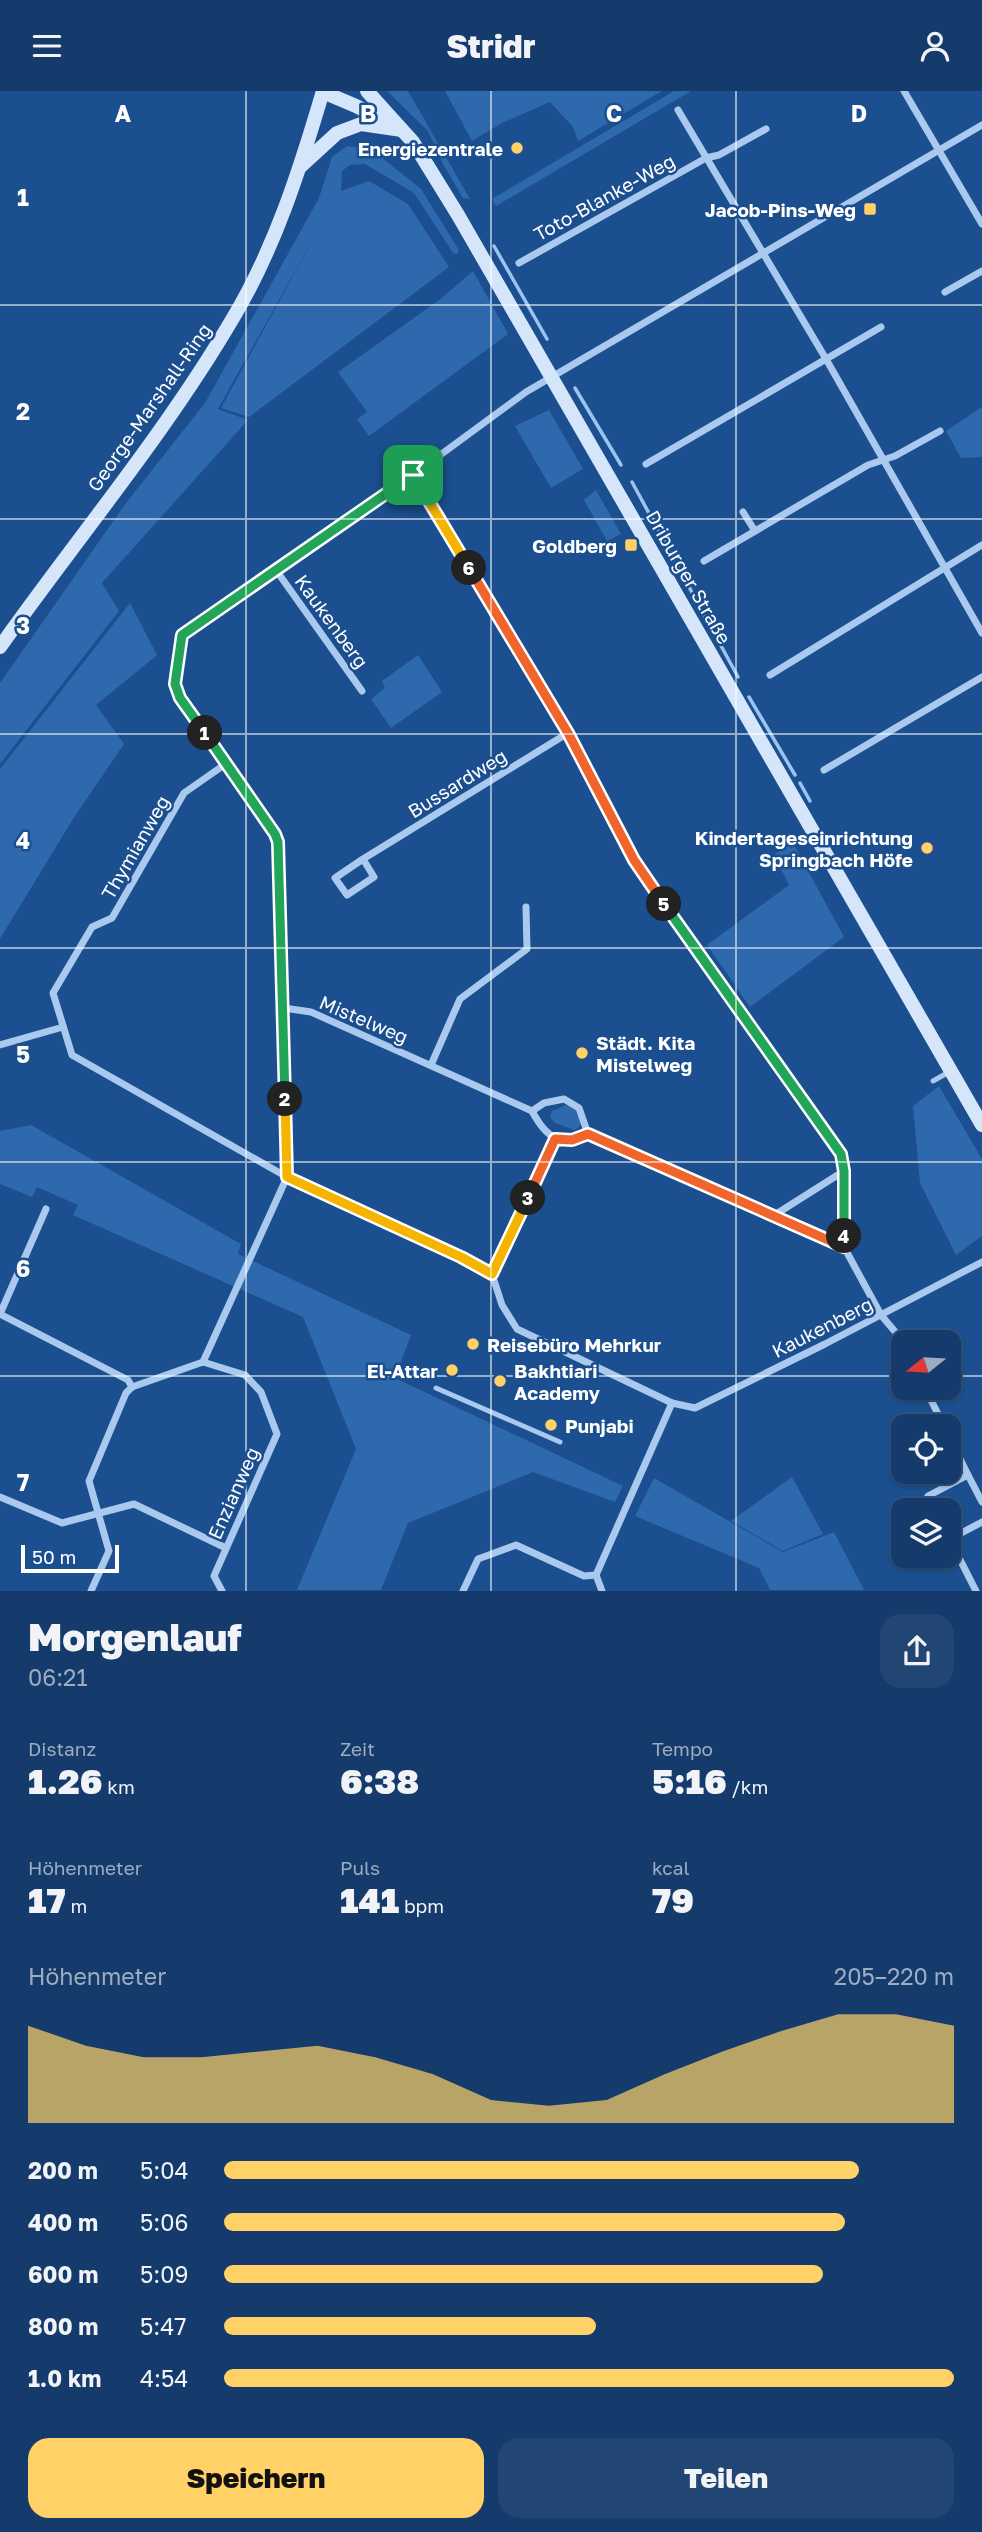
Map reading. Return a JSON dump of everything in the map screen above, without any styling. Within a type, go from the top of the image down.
[{"type":"main road","name":"Driburger Straße","points":[[322,91],[402,130],[422,155],[982,1125]]},
{"type":"main road","name":"George-Marshall-Ring","points":[[0,647],[166,423],[235,316],[273,238],[300,167],[322,91]]},
{"type":"main road","points":[[368,91],[402,130]]},
{"type":"main road","points":[[300,167],[337,132],[361,124],[402,130]]},
{"type":"street","points":[[904,91],[982,224]]},
{"type":"street","name":"Toto-Blanke-Weg","points":[[678,110],[826,359],[982,633]]},
{"type":"street","points":[[939,150],[982,125]]},
{"type":"street","name":"Toto-Blanke-Weg","points":[[519,263],[706,158],[719,155],[766,129]]},
{"type":"street","name":"Kaukenberg","points":[[287,1177],[278,842],[227,763],[180,698],[175,684],[182,635],[413,475],[526,392],[939,150]]},
{"type":"street","points":[[944,292],[982,271]]},
{"type":"street","points":[[646,464],[881,327]]},
{"type":"street","points":[[704,561],[868,465],[940,431]]},
{"type":"street","points":[[413,475],[568,733],[634,860],[841,1154],[844,1171],[844,1247],[881,1315],[894,1330]]},
{"type":"street","points":[[743,512],[755,531]]},
{"type":"street","points":[[770,675],[982,545]]},
{"type":"street","name":"Kaukenberg","points":[[276,570],[362,691]]},
{"type":"street","points":[[824,770],[982,677]]},
{"type":"street","name":"Bussardweg","points":[[363,859],[374,877],[347,895],[335,878],[363,859],[568,733]]},
{"type":"street","name":"Thymianweg","points":[[227,763],[184,793],[112,918],[92,927],[54,993],[72,1055],[287,1177]]},
{"type":"street","points":[[431,1065],[460,999],[527,949],[526,907]]},
{"type":"street","name":"Mistelweg","points":[[284,1008],[311,1012],[532,1111],[541,1127],[555,1139]]},
{"type":"street","points":[[0,1045],[63,1027]]},
{"type":"street","points":[[532,1111],[544,1103],[564,1098],[579,1108],[588,1134]]},
{"type":"street","points":[[91,1591],[109,1551],[89,1481],[126,1393],[132,1387],[203,1362],[287,1177],[461,1257],[492,1274],[555,1139],[572,1140],[588,1134],[844,1247]]},
{"type":"street","points":[[774,1216],[844,1171]]},
{"type":"street","points":[[46,1209],[0,1314],[128,1380],[132,1387]]},
{"type":"street","name":"Kaukenberg","points":[[492,1274],[502,1305],[517,1329],[672,1403],[695,1408],[982,1262]]},
{"type":"street","name":"Enzianweg","points":[[203,1362],[245,1375],[261,1392],[276,1434],[214,1576],[222,1591]]},
{"type":"street","points":[[602,1591],[596,1575],[672,1403]]},
{"type":"street","points":[[961,1461],[982,1502]]},
{"type":"street","points":[[929,1498],[928,1496],[968,1475]]},
{"type":"street","points":[[0,1497],[62,1523],[134,1504],[226,1548]]},
{"type":"street","points":[[961,1532],[982,1522]]},
{"type":"street","points":[[463,1591],[478,1559],[516,1545],[584,1576],[596,1575]]},
{"type":"street","points":[[961,1561],[976,1591]]},
{"type":"lane","points":[[933,1081],[951,1070]]},
{"type":"lane","points":[[436,1388],[560,1442]]},
{"type":"shaded area","points":[[387,91],[408,91],[470,199],[463,198],[428,131]]},
{"type":"shaded area","points":[[445,91],[662,91],[578,141],[573,127],[550,102],[502,123],[472,141]]},
{"type":"shaded area","points":[[674,91],[691,91],[496,206],[492,199]]},
{"type":"shaded area","points":[[347,146],[371,149],[421,189],[459,250],[457,254],[453,253],[414,193],[365,164],[350,165],[342,171],[341,191],[369,181],[408,204],[449,267],[249,417],[221,408],[317,232],[218,409],[248,420],[102,583],[119,611],[0,764],[0,683],[126,503],[205,403],[319,198],[332,157]]},
{"type":"shaded area","points":[[473,271],[508,334],[369,436],[357,419],[367,412],[338,372],[439,300]]},
{"type":"shaded area","points":[[982,407],[982,457],[961,458],[946,431]]},
{"type":"shaded area","points":[[549,410],[583,469],[551,488],[515,426]]},
{"type":"shaded area","points":[[596,490],[621,534],[607,541],[584,500]]},
{"type":"shaded area","points":[[130,603],[157,655],[96,705],[124,744],[73,819],[0,939],[0,769]]},
{"type":"shaded area","points":[[418,655],[442,692],[391,728],[371,699],[385,688],[382,681]]},
{"type":"shaded area","points":[[792,841],[844,937],[750,1007],[707,945],[789,885],[774,855]]},
{"type":"shaded area","points":[[939,1086],[982,1159],[982,1236],[956,1255],[920,1183],[913,1106]]},
{"type":"shaded area","points":[[566,1105],[575,1109],[581,1123],[574,1130],[555,1123],[550,1117],[552,1111]]},
{"type":"shaded area","points":[[31,1125],[241,1244],[238,1254],[411,1335],[395,1378],[623,1486],[615,1502],[533,1472],[408,1523],[381,1590],[297,1590],[356,1449],[303,1317],[73,1215],[78,1205],[37,1187],[32,1197],[0,1184],[0,1131]]},
{"type":"shaded area","points":[[792,1477],[823,1534],[783,1551],[731,1521]]},
{"type":"shaded area","points":[[654,1478],[783,1552],[834,1532],[864,1590],[770,1590],[759,1568],[635,1516]]},
{"type":"waterway","points":[[494,246],[547,339]]},
{"type":"waterway","points":[[575,388],[621,465]]},
{"type":"waterway","points":[[632,482],[738,677]]},
{"type":"waterway","points":[[749,697],[795,775]]},
{"type":"waterway","points":[[800,783],[810,801]]},
{"type":"place","name":"Energiezentrale","points":[[517,148]]},
{"type":"place","name":"Jacob-Pins-Weg","points":[[870,209]]},
{"type":"place","name":"Goldberg","points":[[631,545]]},
{"type":"place","name":"Kindertageseinrichtung Springbach Höfe","points":[[927,848]]},
{"type":"place","name":"Städt. Kita Mistelweg","points":[[582,1053]]},
{"type":"place","name":"Reisebüro Mehrkur","points":[[473,1344]]},
{"type":"place","name":"El-Attar","points":[[452,1370]]},
{"type":"place","name":"Bakhtiari Academy","points":[[500,1381]]},
{"type":"place","name":"Punjabi","points":[[551,1425]]},
{"type":"route","points":[[413,475],[568,733],[634,860],[841,1154],[844,1171],[844,1247],[588,1134],[572,1140],[555,1139],[492,1274],[461,1257],[287,1177],[280,852],[275,834],[180,698],[175,684],[182,635],[413,475]]}]
